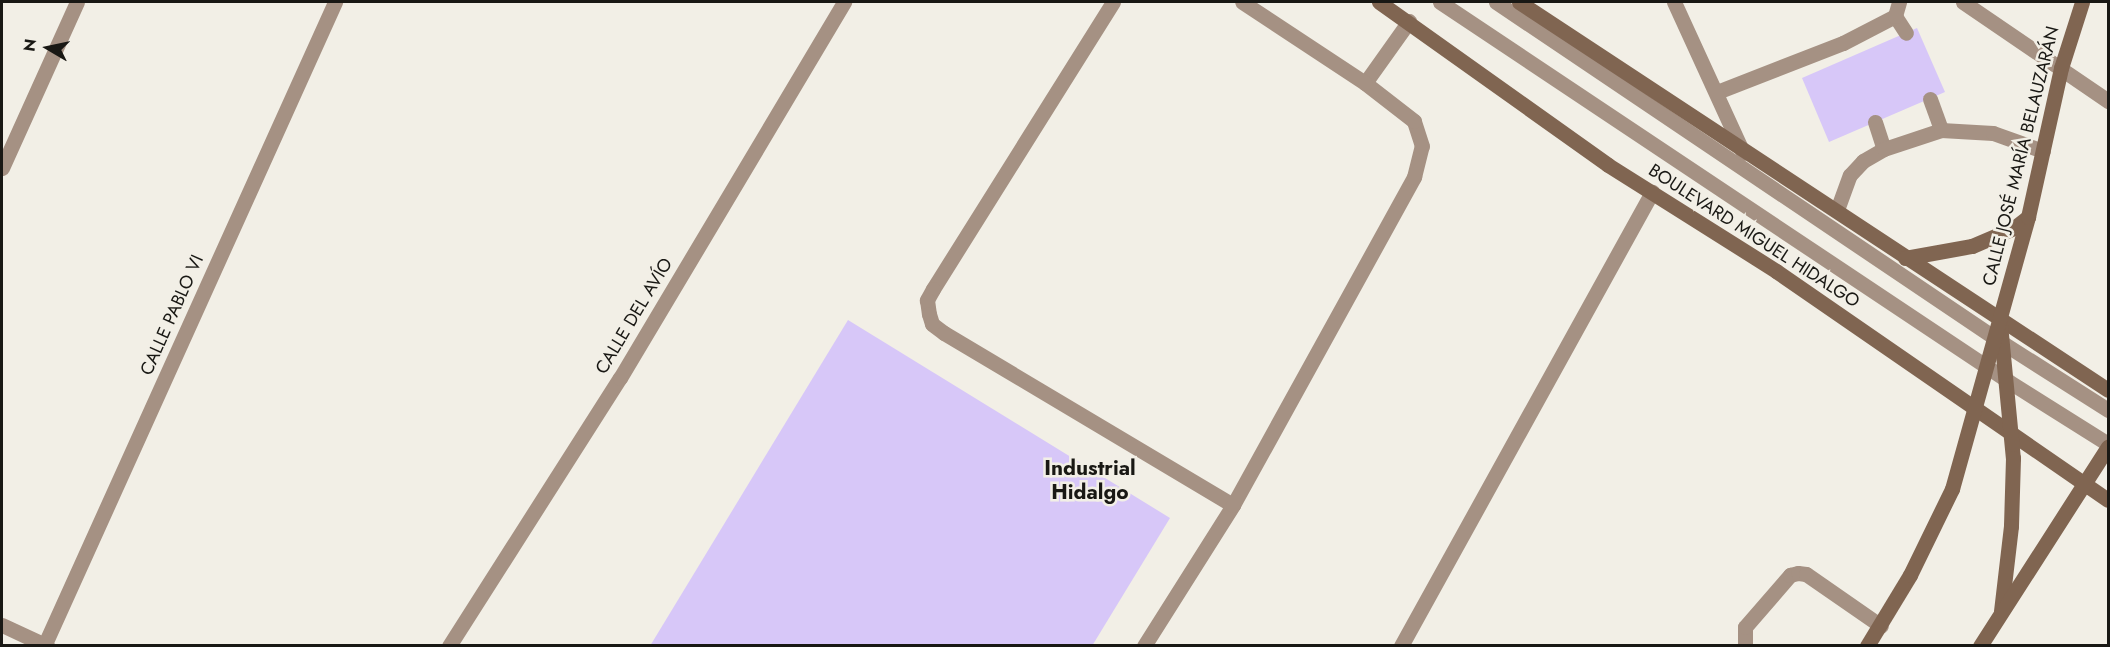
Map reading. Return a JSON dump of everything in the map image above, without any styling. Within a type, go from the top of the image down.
[{"type":"main road","name":"BOULEVARD MIGUEL HIDALGO","points":[[1379,2],[1652,192],[1776,271],[2009,429],[2109,500]]},
{"type":"main road","points":[[1519,2],[1743,153],[1837,210],[2000,321],[2109,390]]},
{"type":"main road","name":"CALLE JOSÉ MARÍA BELAUZARÁN","points":[[2000,321],[2028,217],[2061,68],[2082,2]]},
{"type":"main road","points":[[1905,258],[1971,246],[2013,228],[2028,217]]},
{"type":"main road","points":[[2000,321],[1999,341],[2008,381],[2011,526],[2001,611]]},
{"type":"main road","points":[[1867,645],[1881,626],[1926,546],[1952,489],[1987,366],[1999,341]]},
{"type":"main road","points":[[1980,645],[2109,445]]},
{"type":"street","points":[[2,168],[77,2]]},
{"type":"street","name":"CALLE PABLO VI","points":[[45,645],[335,2]]},
{"type":"street","name":"CALLE DEL AVÍO","points":[[449,645],[620,378],[844,2]]},
{"type":"street","points":[[1113,2],[933,289],[927,300],[929,314],[932,324],[944,333],[1233,506]]},
{"type":"street","points":[[1144,645],[1233,506],[1414,177],[1420,159],[1420,132],[1414,122],[1365,83],[1242,2]]},
{"type":"street","points":[[1440,2],[2008,381],[2109,445]]},
{"type":"street","points":[[1496,2],[1999,341],[2109,410]]},
{"type":"street","points":[[1674,2],[1743,153]]},
{"type":"street","points":[[1963,2],[2109,101]]},
{"type":"street","points":[[1717,92],[1846,50],[1897,9],[1906,33]]},
{"type":"street","points":[[1365,83],[1409,21]]},
{"type":"street","points":[[1930,99],[1941,129]]},
{"type":"street","points":[[1875,122],[1884,149]]},
{"type":"street","points":[[1837,210],[1850,175],[1884,149],[1941,129],[1993,133],[2043,150]]},
{"type":"street","points":[[1401,645],[1652,192]]},
{"type":"street","points":[[1745,645],[1745,627],[1790,575],[1798,573],[1806,574],[1881,626]]},
{"type":"street","points":[[2,625],[45,645]]},
{"type":"building","points":[[1917,28],[1945,92],[1829,142],[1802,78]]},
{"type":"building","points":[[848,320],[1170,518],[1092,646],[650,646]]},
{"type":"district","name":"Industrial Hidalgo","points":[[1090,480]]}]
